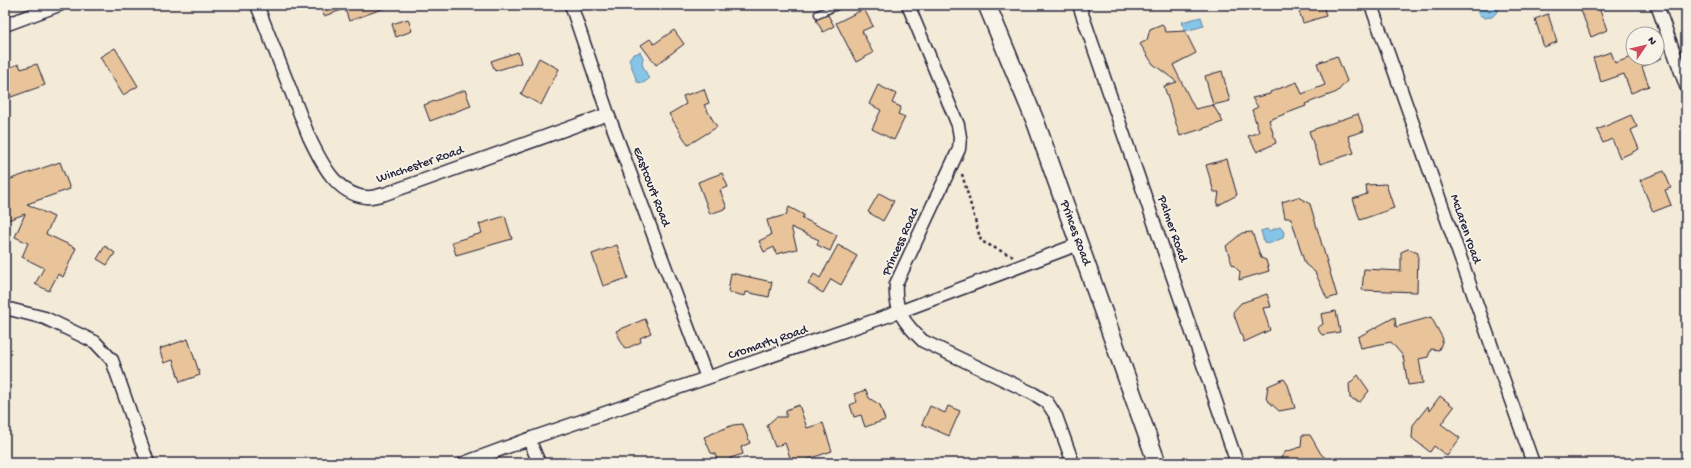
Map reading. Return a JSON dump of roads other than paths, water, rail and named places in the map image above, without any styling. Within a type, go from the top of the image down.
[{"type":"main road","name":"Princes Road","points":[[987,5],[1036,123],[1157,463]]},
{"type":"street","points":[[5,25],[59,5]]},
{"type":"street","name":"Winchester Road","points":[[257,5],[308,138],[319,158],[332,178],[346,190],[367,197],[385,194],[608,114]]},
{"type":"street","name":"Eastcourt Road","points":[[571,5],[608,114],[708,378]]},
{"type":"street","name":"Princess Road","points":[[908,5],[958,125],[960,143],[956,155],[896,284],[895,297],[899,312],[909,328],[923,342],[1034,394],[1047,402],[1056,416],[1073,463]]},
{"type":"street","name":"Palmer Road","points":[[1079,5],[1237,463]]},
{"type":"street","name":"McLaren road","points":[[1371,5],[1533,463]]},
{"type":"street","points":[[1657,5],[1686,86]]},
{"type":"street","name":"Cromarty Road","points":[[464,463],[529,439],[899,312],[1079,244]]},
{"type":"street","points":[[5,308],[46,318],[88,338],[95,342],[112,360],[148,463]]},
{"type":"street","points":[[529,439],[539,463]]},
{"type":"lane","points":[[818,14],[839,5]]},
{"type":"water","points":[[1493,5],[1499,10],[1492,17],[1485,18],[1478,14],[1478,9]]},
{"type":"water","points":[[1201,17],[1204,26],[1185,31],[1182,22]]},
{"type":"water","points":[[640,52],[643,57],[642,64],[649,79],[643,83],[637,82],[629,59],[632,55]]},
{"type":"water","points":[[1280,227],[1284,232],[1283,238],[1268,244],[1264,242],[1261,231],[1267,229],[1269,231]]}]
